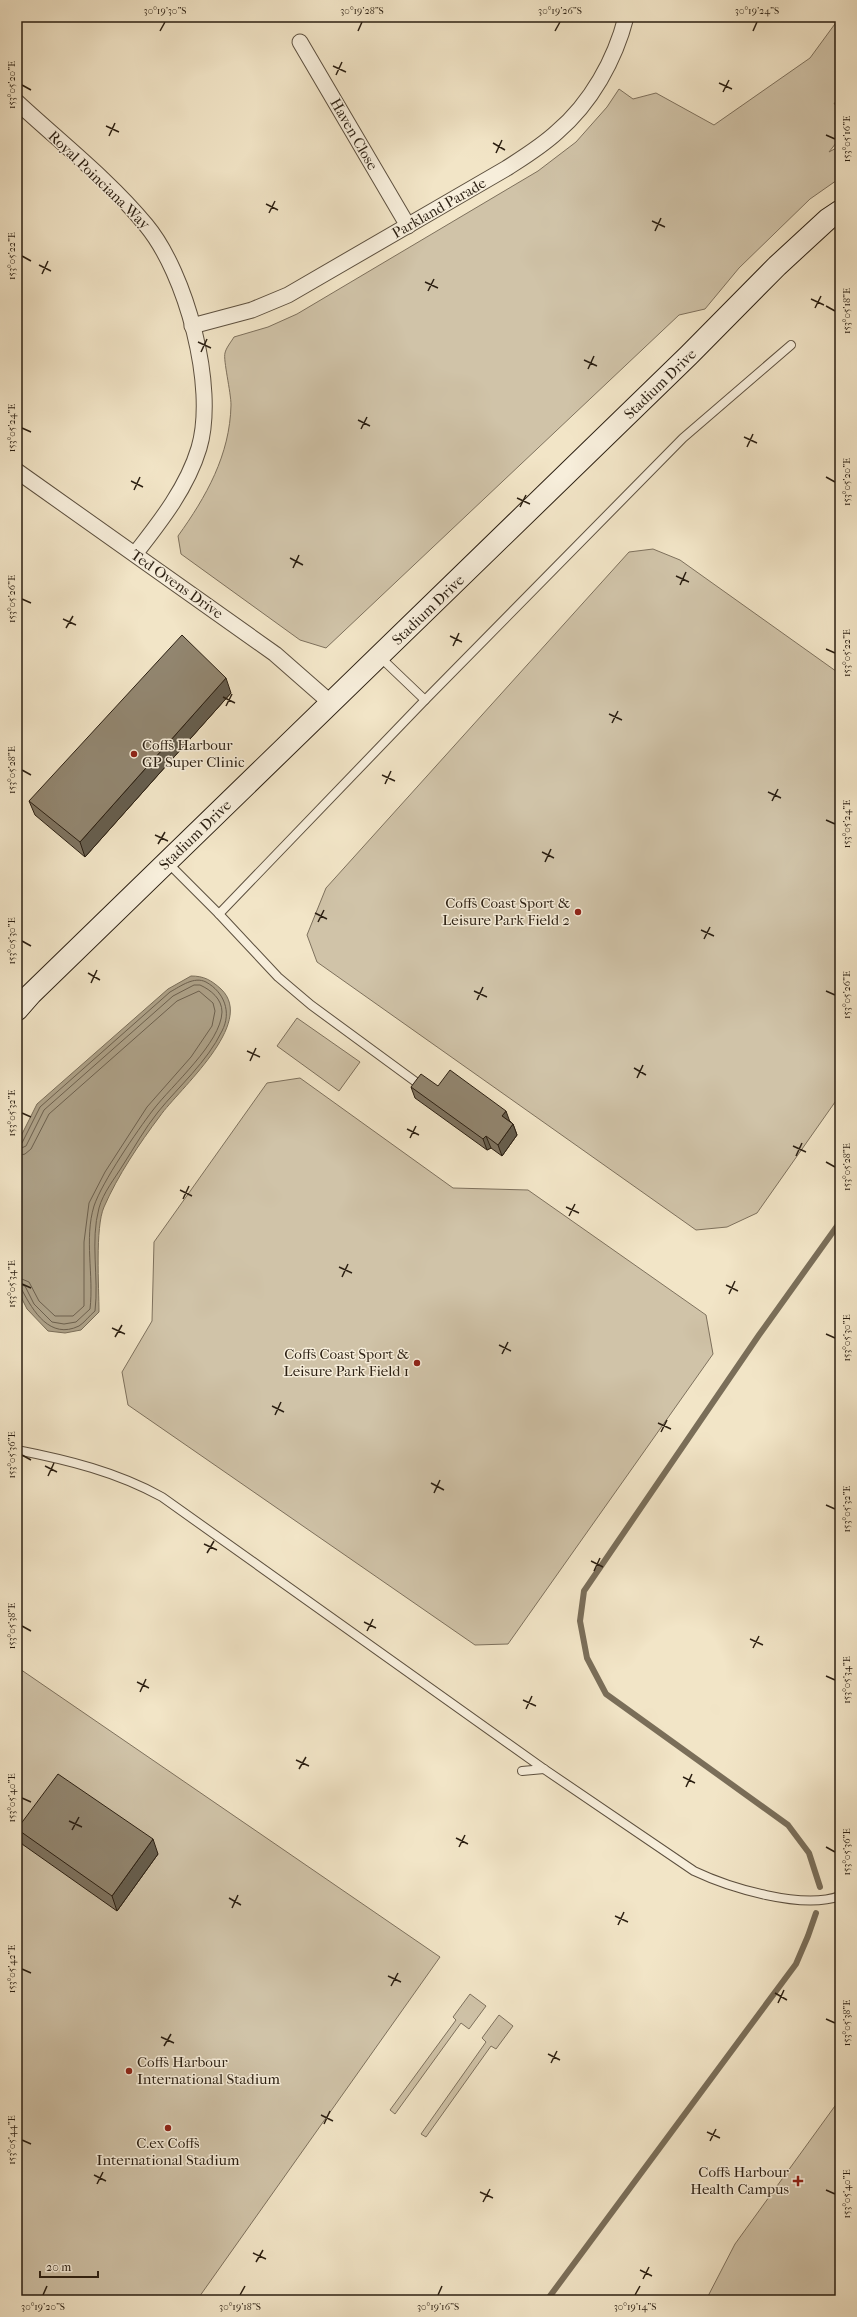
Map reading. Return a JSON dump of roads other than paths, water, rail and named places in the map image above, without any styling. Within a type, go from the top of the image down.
[{"type":"main road","name":"Stadium Drive","points":[[17,1010],[31,994],[332,704],[689,355],[777,266],[828,219],[840,211]]},
{"type":"street","name":"Parkland Parade","points":[[192,326],[252,310],[288,295],[507,168],[558,132],[575,114],[598,83],[617,45],[626,17]]},
{"type":"street","name":"Haven Close","points":[[300,42],[408,226]]},
{"type":"street","name":"Royal Poinciana Way","points":[[17,102],[123,200],[146,225],[171,263],[192,326],[202,373],[204,402],[203,426],[199,448],[183,485],[135,554]]},
{"type":"street","name":"Ted Ovens Drive","points":[[17,471],[275,654],[332,704]]},
{"type":"lane","points":[[219,914],[425,700],[683,438],[791,344]]},
{"type":"lane","points":[[380,657],[425,700]]},
{"type":"lane","points":[[167,862],[219,914],[278,977],[311,1006],[420,1085]]},
{"type":"lane","points":[[17,1450],[97,1468],[136,1482],[162,1497],[544,1769],[694,1871],[719,1883],[743,1891],[814,1902],[840,1896]]},
{"type":"lane","points":[[522,1772],[544,1769]]},
{"type":"water","points":[[191,976],[204,978],[214,983],[221,989],[229,1003],[229,1019],[223,1037],[197,1073],[160,1116],[144,1138],[122,1172],[104,1207],[99,1228],[98,1243],[99,1312],[81,1330],[65,1333],[48,1331],[27,1309],[17,1289],[17,1144],[37,1104],[168,989]]},
{"type":"waterway","points":[[820,1887],[809,1853],[788,1825],[606,1694],[587,1658],[580,1621],[584,1591],[759,1335],[840,1222]]},
{"type":"waterway","points":[[547,2300],[796,1964],[816,1913]]},
{"type":"place","name":"Coffs Harbour GP Super Clinic","points":[[134,754]]},
{"type":"place","name":"Coffs Coast Sport & Leisure Park Field 2","points":[[578,912]]},
{"type":"place","name":"Coffs Coast Sport & Leisure Park Field 1","points":[[417,1363]]},
{"type":"place","name":"Coffs Harbour International Stadium","points":[[129,2071]]},
{"type":"place","name":"C.ex Coffs International Stadium","points":[[168,2128]]},
{"type":"place","name":"Coffs Harbour Health Campus","points":[[798,2181]]}]
